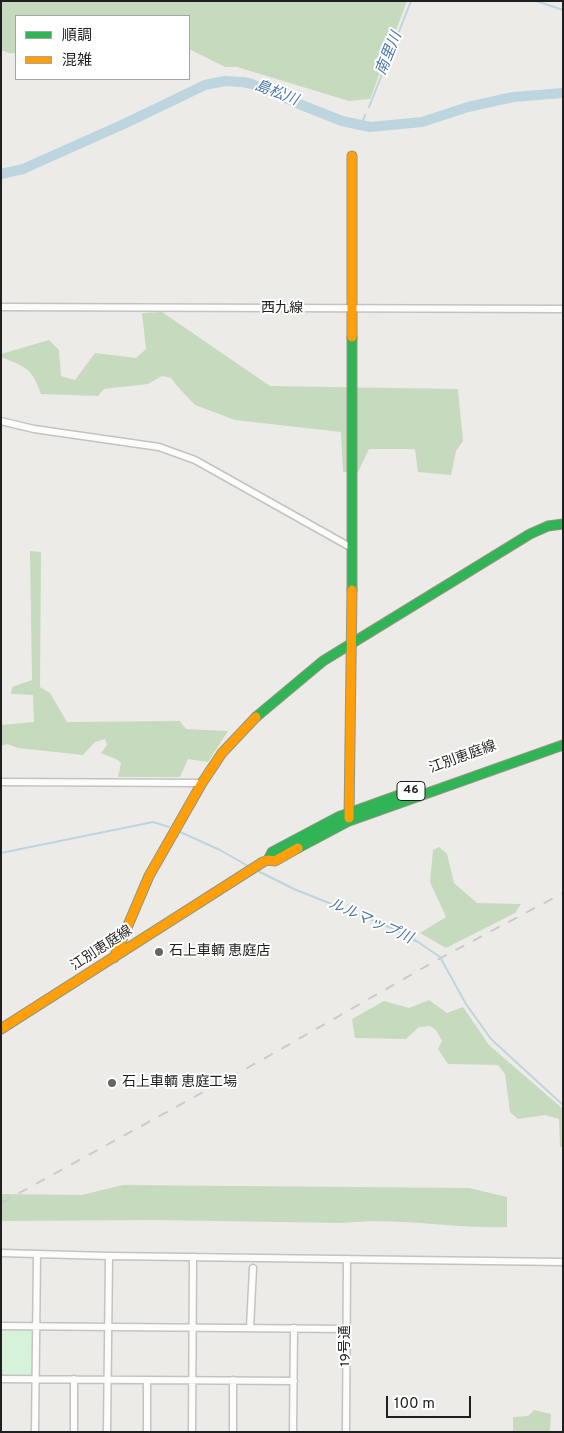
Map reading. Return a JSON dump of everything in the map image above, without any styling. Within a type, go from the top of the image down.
[{"type":"street","points":[[349,817],[352,548],[352,156]]},
{"type":"street","name":"西九線","points":[[1,307],[563,309]]},
{"type":"street","points":[[1,420],[34,429],[159,447],[173,451],[195,460],[352,548]]},
{"type":"street","points":[[114,958],[149,876],[202,783],[222,753],[248,724],[323,661],[530,534],[548,526],[563,524]]},
{"type":"street","name":"江別恵庭線","points":[[349,817],[563,738]]},
{"type":"street","name":"江別恵庭線","points":[[1,1029],[266,861],[272,852],[321,825],[563,745]]},
{"type":"street","points":[[1,782],[202,783]]},
{"type":"street","points":[[1,1253],[563,1262]]},
{"type":"street","points":[[35,1432],[37,1254]]},
{"type":"street","points":[[107,1432],[109,1256]]},
{"type":"street","points":[[192,1432],[193,1257]]},
{"type":"street","name":"19号通","points":[[346,1432],[347,1259]]},
{"type":"street","points":[[250,1328],[253,1268]]},
{"type":"street","points":[[1,1326],[346,1329]]},
{"type":"street","points":[[293,1432],[294,1328]]},
{"type":"street","points":[[1,1379],[294,1380]]},
{"type":"street","points":[[74,1379],[74,1432]]},
{"type":"street","points":[[147,1380],[147,1432]]},
{"type":"street","points":[[233,1380],[233,1432]]},
{"type":"green space","points":[[1,1],[407,1],[370,99],[349,101],[237,67],[225,67],[190,50],[190,15],[15,15],[15,53],[1,50]]},
{"type":"green space","points":[[162,312],[270,386],[458,389],[463,441],[456,451],[451,475],[418,472],[415,449],[369,449],[358,472],[343,472],[341,432],[235,420],[195,405],[171,378],[162,376],[148,384],[104,389],[98,396],[41,394],[27,369],[1,357],[1,354],[49,340],[59,350],[61,376],[75,380],[95,353],[136,358],[146,349],[142,313]]},
{"type":"green space","points":[[30,551],[41,552],[40,687],[50,693],[67,722],[180,721],[186,729],[228,731],[208,762],[188,759],[180,777],[118,777],[121,763],[101,753],[107,745],[105,739],[95,742],[83,755],[18,748],[7,744],[1,746],[1,725],[34,722],[33,695],[11,694],[12,687],[32,680]]},
{"type":"green space","points":[[439,847],[447,854],[454,883],[477,903],[521,904],[515,913],[446,948],[420,933],[446,917],[430,882],[433,850]]},
{"type":"green space","points":[[429,1000],[447,1013],[463,1007],[489,1045],[563,1109],[563,1147],[560,1147],[559,1119],[545,1115],[518,1119],[510,1112],[505,1074],[498,1065],[448,1064],[438,1049],[442,1041],[436,1030],[430,1026],[419,1027],[406,1039],[355,1038],[352,1019],[384,1001],[409,1008]]},
{"type":"green space","points":[[123,1185],[469,1188],[507,1197],[507,1227],[384,1221],[343,1223],[155,1220],[1,1221],[1,1194],[82,1195]]},
{"type":"green space","points":[[1,1329],[33,1329],[33,1373],[30,1376],[1,1375]]},
{"type":"green space","points":[[534,1410],[551,1414],[550,1432],[513,1432],[513,1417],[528,1416]]},
{"type":"waterway","name":"南里川","points":[[369,107],[411,1]]},
{"type":"waterway","name":"南里川","points":[[536,1],[563,10]]},
{"type":"waterway","name":"島松川","points":[[1,174],[23,169],[205,85],[225,81],[252,84],[342,121],[370,127],[422,122],[468,107],[513,97],[563,93]]},
{"type":"waterway","name":"南里川","points":[[361,126],[365,115]]},
{"type":"waterway","name":"ルルマップ川","points":[[1,853],[153,822],[169,827]]},
{"type":"waterway","name":"ルルマップ川","points":[[178,831],[220,850],[248,866]]},
{"type":"waterway","name":"ルルマップ川","points":[[256,870],[294,889],[394,929],[440,957],[466,1004],[491,1039],[563,1105]]},
{"type":"railway","points":[[1,1203],[267,1057],[437,960],[563,893]]},
{"type":"traffic: fast","points":[[352,337],[352,590]]},
{"type":"traffic: fast","points":[[256,717],[323,661],[530,534],[548,526],[563,524]]},
{"type":"traffic: fast","points":[[298,848],[349,821],[563,745]]},
{"type":"traffic: fast","points":[[268,860],[272,852],[338,817],[402,794]]},
{"type":"traffic: slow","points":[[352,156],[352,337]]},
{"type":"traffic: slow","points":[[349,818],[352,590]]},
{"type":"traffic: slow","points":[[114,958],[149,876],[202,783],[222,753],[256,717]]},
{"type":"traffic: slow","points":[[1,1029],[263,862],[268,860],[275,861],[298,848]]},
{"type":"place","name":"石上車輌 恵庭店","points":[[159,952]]},
{"type":"place","name":"石上車輌 恵庭工場","points":[[112,1083]]}]
